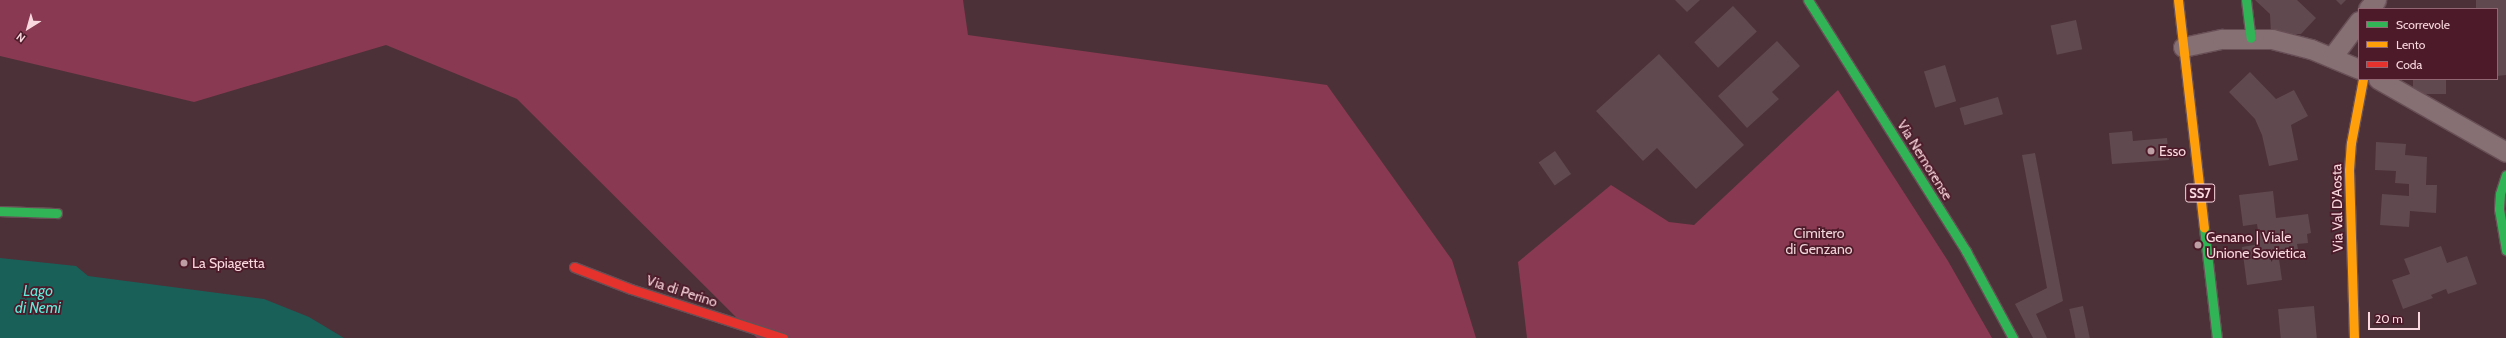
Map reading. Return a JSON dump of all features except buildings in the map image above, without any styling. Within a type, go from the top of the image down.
[{"type":"main road","name":"Via Nemorense","points":[[1808,0],[1962,246],[2013,338]]},
{"type":"main road","name":"SS7","points":[[2178,0],[2217,338]]},
{"type":"main road","points":[[2246,0],[2251,38]]},
{"type":"main road","name":"Via Val D'Aosta","points":[[2354,338],[2349,170],[2352,137],[2363,80]]},
{"type":"main road","points":[[2506,175],[2500,194],[2499,209],[2506,250]]},
{"type":"main road","points":[[0,211],[57,213]]},
{"type":"main road","name":"Via di Perino","points":[[574,267],[631,289],[783,338]]},
{"type":"street","points":[[2369,8],[2376,0]]},
{"type":"street","points":[[2332,57],[2358,22]]},
{"type":"street","points":[[2184,47],[2222,39],[2251,38],[2290,42],[2332,57],[2358,69]]},
{"type":"street","points":[[2380,80],[2506,152]]},
{"type":"green space","points":[[0,0],[963,0],[968,35],[1327,85],[1452,260],[1476,338],[757,338],[517,99],[386,45],[194,102],[0,56]]},
{"type":"green space","name":"Cimitero di Genzano","points":[[1838,90],[1948,261],[1992,338],[1527,338],[1518,262],[1611,185],[1669,222],[1694,225]]},
{"type":"water","name":"Lago di Nemi","points":[[0,258],[76,266],[88,276],[264,299],[309,317],[344,338],[0,338]]},
{"type":"traffic: fast","points":[[1808,0],[1966,251],[2013,338]]},
{"type":"traffic: fast","points":[[2246,0],[2251,38]]},
{"type":"traffic: fast","points":[[2506,175],[2500,194],[2499,209],[2506,250]]},
{"type":"traffic: fast","points":[[0,211],[57,213]]},
{"type":"traffic: fast","points":[[2204,228],[2217,338]]},
{"type":"traffic: slow","points":[[2178,0],[2204,228]]},
{"type":"traffic: slow","points":[[2354,338],[2349,170],[2351,143],[2363,80]]},
{"type":"traffic: jam","points":[[574,267],[631,289],[783,338]]},
{"type":"place","name":"Esso","points":[[2151,151]]},
{"type":"place","name":"Genano | Viale Unione Sovietica","points":[[2198,245]]},
{"type":"place","name":"La Spiagetta","points":[[184,263]]}]
